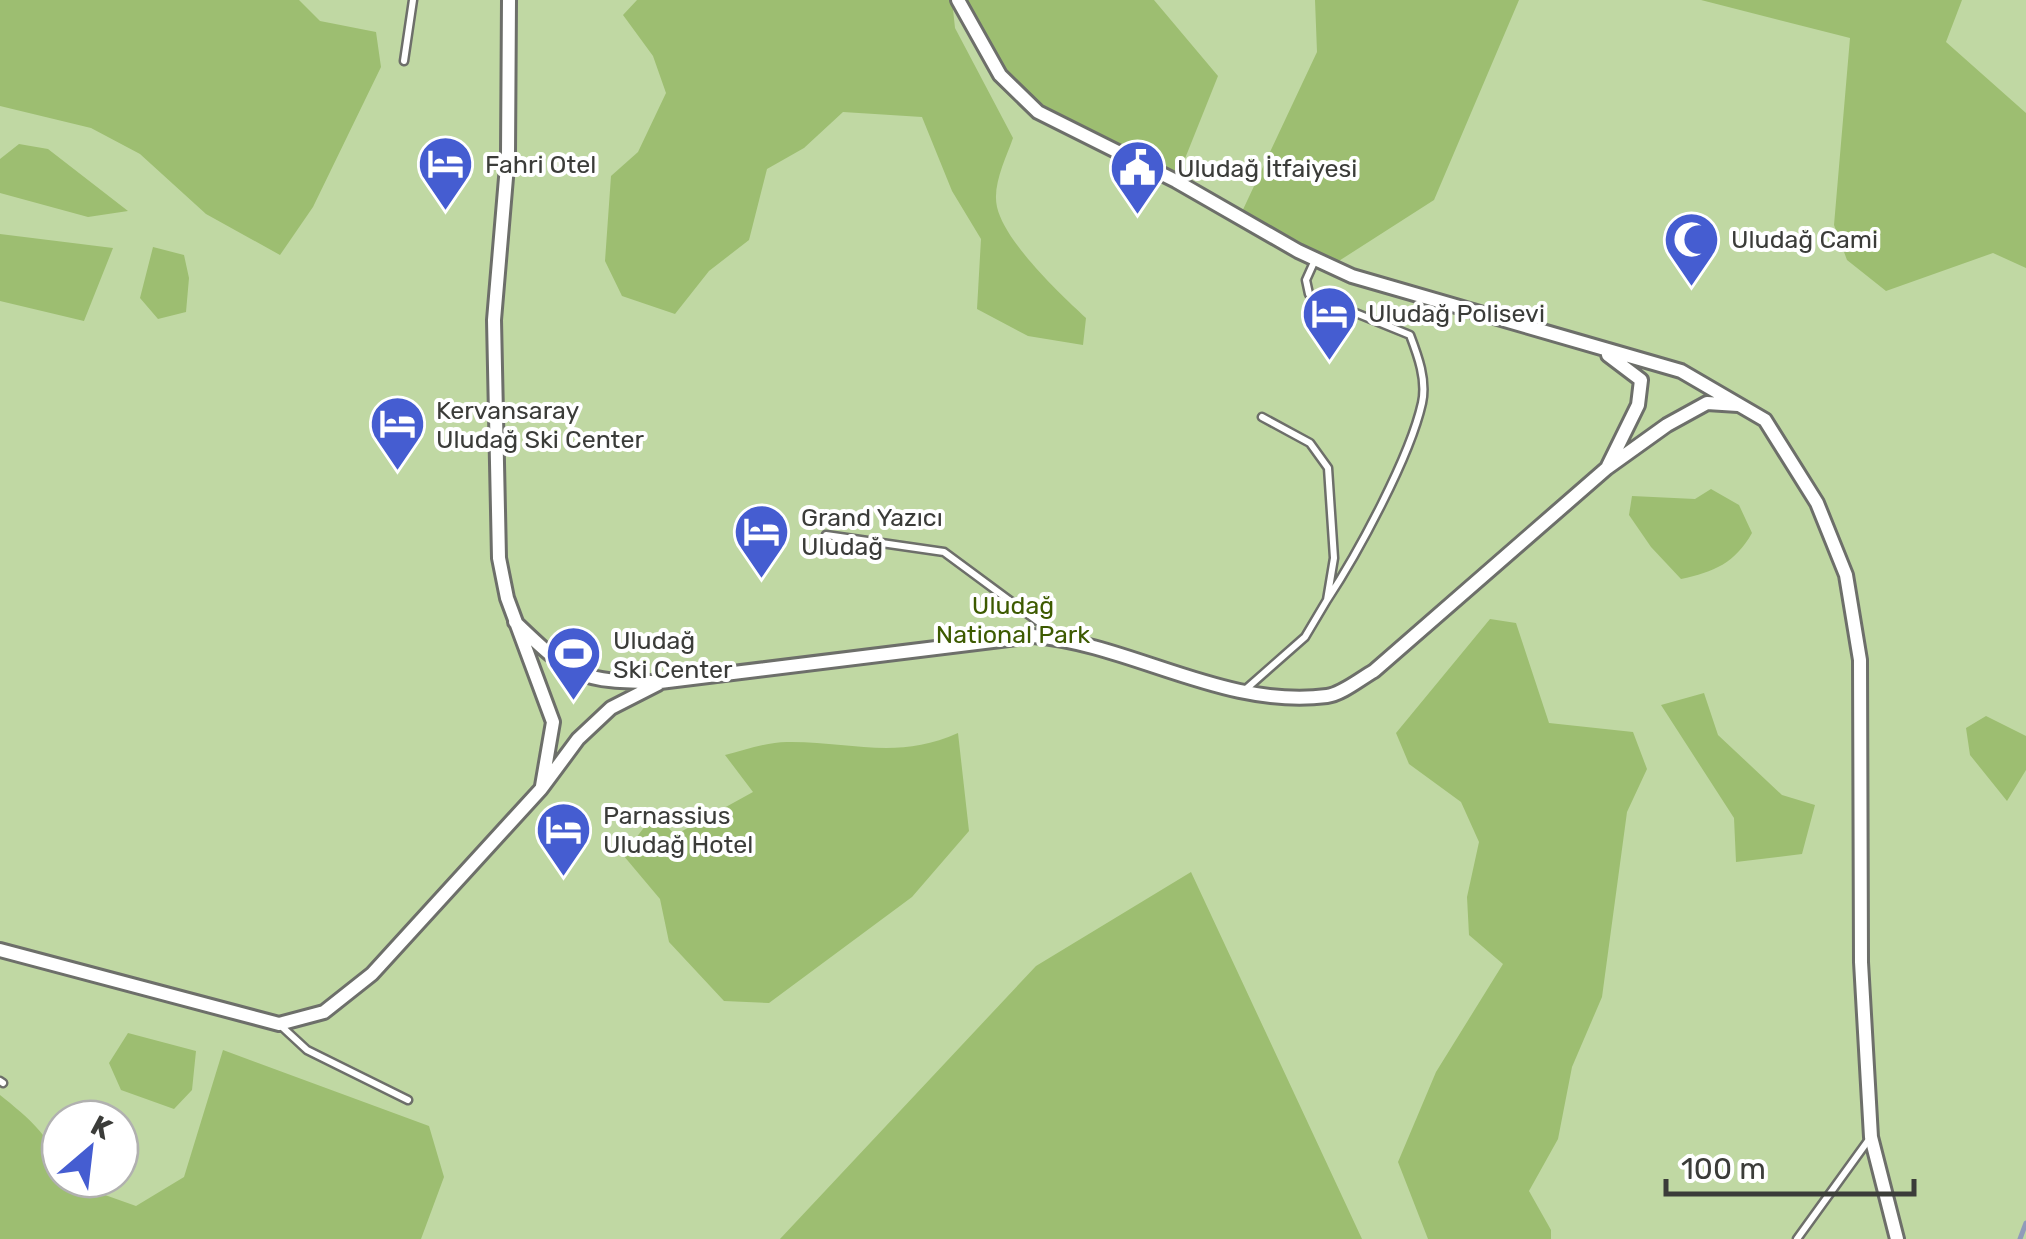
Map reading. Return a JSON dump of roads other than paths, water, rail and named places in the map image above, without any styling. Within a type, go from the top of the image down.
[{"type":"street","points":[[510,0],[508,154],[494,320],[499,558],[515,622],[553,722],[541,789]]},
{"type":"street","points":[[958,0],[1000,76],[1038,112],[1316,258],[1352,276],[1680,371],[1765,420],[1817,503],[1846,576],[1860,660],[1861,962],[1871,1137],[1897,1239]]},
{"type":"street","points":[[1602,350],[1641,380],[1638,405],[1606,468]]},
{"type":"street","points":[[515,622],[564,669],[602,682],[660,682],[1032,636],[1078,640],[1187,680],[1245,690],[1330,696],[1374,671],[1606,468],[1666,425],[1707,403],[1740,405]]},
{"type":"street","points":[[0,950],[280,1024],[324,1012],[372,974],[541,789],[578,739],[611,708],[660,682]]},
{"type":"lane","points":[[404,60],[413,0]]},
{"type":"lane","points":[[1245,690],[1305,637],[1356,556],[1422,401],[1421,361],[1410,335],[1309,294],[1306,280],[1316,258]]},
{"type":"lane","points":[[1262,417],[1310,443],[1328,468],[1334,558],[1327,600]]},
{"type":"lane","points":[[826,534],[944,552],[1060,638]]},
{"type":"lane","points":[[280,1024],[306,1050],[408,1100]]},
{"type":"lane","points":[[1796,1239],[1871,1137]]},
{"type":"waterway","points":[[2020,1239],[2026,1223]]},
{"type":"place","name":"Fahri Otel","points":[[446,213]]},
{"type":"place","name":"Uludağ İtfaiyesi","points":[[1138,217]]},
{"type":"place","name":"Uludağ Cami","points":[[1692,288]]},
{"type":"place","name":"Uludağ Polisevi","points":[[1329,362]]},
{"type":"place","name":"Kervansaray Uludağ Ski Center","points":[[397,473]]},
{"type":"place","name":"Grand Yazıcı Uludağ","points":[[762,580]]},
{"type":"place","name":"Uludağ Ski Center","points":[[574,703]]},
{"type":"place","name":"Parnassius Uludağ Hotel","points":[[564,878]]},
{"type":"park label","name":"Uludağ National Park","points":[[1013,620]]}]
